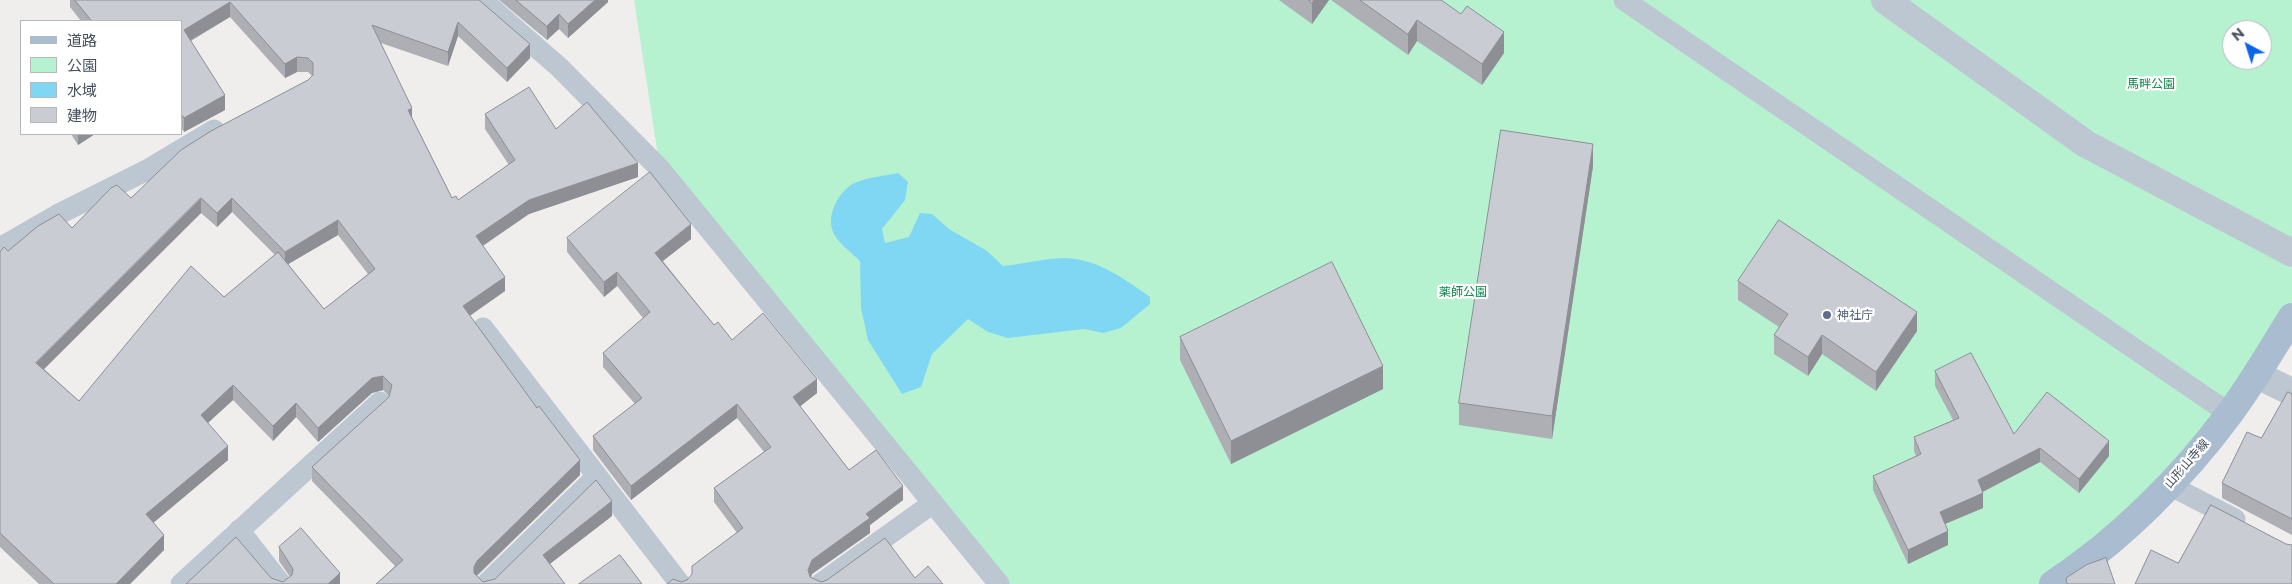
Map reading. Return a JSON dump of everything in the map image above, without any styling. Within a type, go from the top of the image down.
[{"type":"main road","name":"山形山寺線","points":[[2052,584],[2085,563],[2136,518],[2169,485],[2230,414],[2292,317]]},
{"type":"street","points":[[1885,0],[2086,144],[2292,253]]},
{"type":"street","points":[[2256,375],[2292,392]]},
{"type":"lane","points":[[482,0],[558,67],[660,169],[998,584]]},
{"type":"lane","points":[[1624,0],[2230,414]]},
{"type":"lane","points":[[0,248],[57,215],[147,170],[232,120]]},
{"type":"lane","points":[[483,328],[680,584]]},
{"type":"lane","points":[[181,584],[380,402]]},
{"type":"lane","points":[[486,584],[597,476]]},
{"type":"lane","points":[[2169,485],[2257,531]]},
{"type":"lane","points":[[820,584],[933,503]]},
{"type":"lane","points":[[239,530],[281,584]]},
{"type":"green space","name":"薬師公園","points":[[634,0],[2292,0],[2292,317],[2230,414],[2047,584],[999,584],[660,169]]},
{"type":"water","points":[[898,173],[908,182],[905,200],[882,229],[885,243],[909,237],[920,213],[932,214],[949,229],[987,251],[1003,266],[1058,258],[1089,262],[1131,283],[1150,297],[1150,304],[1121,328],[1103,333],[1084,329],[1008,338],[988,332],[968,319],[932,354],[921,387],[902,394],[868,340],[861,308],[860,261],[836,238],[831,222],[833,208],[841,195],[851,185],[867,179]]},
{"type":"building","points":[[75,0],[479,0],[530,44],[507,68],[458,22],[448,52],[372,25],[412,108],[408,110],[452,198],[456,196],[458,200],[515,160],[485,114],[529,87],[556,129],[587,102],[638,163],[529,200],[476,236],[505,277],[463,306],[537,408],[539,406],[580,460],[477,561],[474,573],[483,582],[495,579],[596,480],[612,501],[543,555],[565,584],[376,584],[403,560],[312,467],[389,397],[392,385],[383,376],[372,378],[318,428],[296,403],[273,426],[233,385],[201,415],[228,446],[146,514],[164,535],[116,584],[54,584],[0,533],[0,252],[4,247],[8,251],[38,226],[59,214],[72,228],[111,188],[117,185],[131,198],[181,150],[211,131],[308,80],[313,75],[313,63],[308,58],[297,57],[285,64],[230,2],[184,30],[225,95],[184,118],[182,115],[182,20],[91,20]],"holes":[[[201,198],[217,213],[232,198],[285,252],[338,220],[375,269],[324,309],[278,252],[224,297],[191,266],[79,401],[36,363]]]},
{"type":"building","points":[[516,0],[595,0],[568,24],[559,14],[547,26]]},
{"type":"building","points":[[1360,0],[1441,0],[1461,14],[1467,6],[1504,32],[1482,64],[1417,20],[1408,34]]},
{"type":"building","points":[[1501,130],[1593,144],[1552,416],[1459,403]]},
{"type":"building","points":[[650,172],[691,224],[655,253],[714,325],[718,322],[732,340],[763,313],[817,379],[793,397],[849,470],[876,450],[903,486],[866,514],[870,518],[812,560],[808,570],[810,577],[821,582],[827,580],[885,538],[915,578],[928,566],[943,584],[667,584],[673,579],[681,582],[687,580],[692,574],[692,566],[743,528],[714,488],[771,447],[737,404],[631,486],[593,436],[642,398],[603,353],[650,312],[617,272],[604,282],[567,238]]},
{"type":"building","name":"神社庁","points":[[1779,220],[1917,312],[1876,372],[1822,335],[1808,357],[1774,335],[1788,314],[1738,281]]},
{"type":"building","points":[[1332,262],[1383,366],[1231,441],[1180,337]]},
{"type":"building","points":[[1971,353],[2014,434],[2047,392],[2109,441],[2079,479],[2040,448],[1978,480],[1983,493],[1940,512],[1948,531],[1908,550],[1873,476],[1921,454],[1914,437],[1959,418],[1935,371]]},
{"type":"building","points":[[2288,392],[2292,394],[2292,519],[2222,483],[2247,432],[2261,438]]},
{"type":"building","points":[[2211,505],[2286,544],[2292,545],[2292,584],[2135,584],[2151,550],[2178,563]]},
{"type":"building","points":[[301,528],[340,573],[328,584],[186,584],[236,537],[271,578],[283,582],[292,575],[293,569],[279,547]]},
{"type":"building","points":[[620,555],[642,584],[579,584]]},
{"type":"building","points":[[2106,558],[2115,584],[2067,584],[2066,578],[2086,565]]},
{"type":"place","name":"神社庁","points":[[1827,315]]},
{"type":"park label","name":"馬畔公園","points":[[2151,84]]}]
